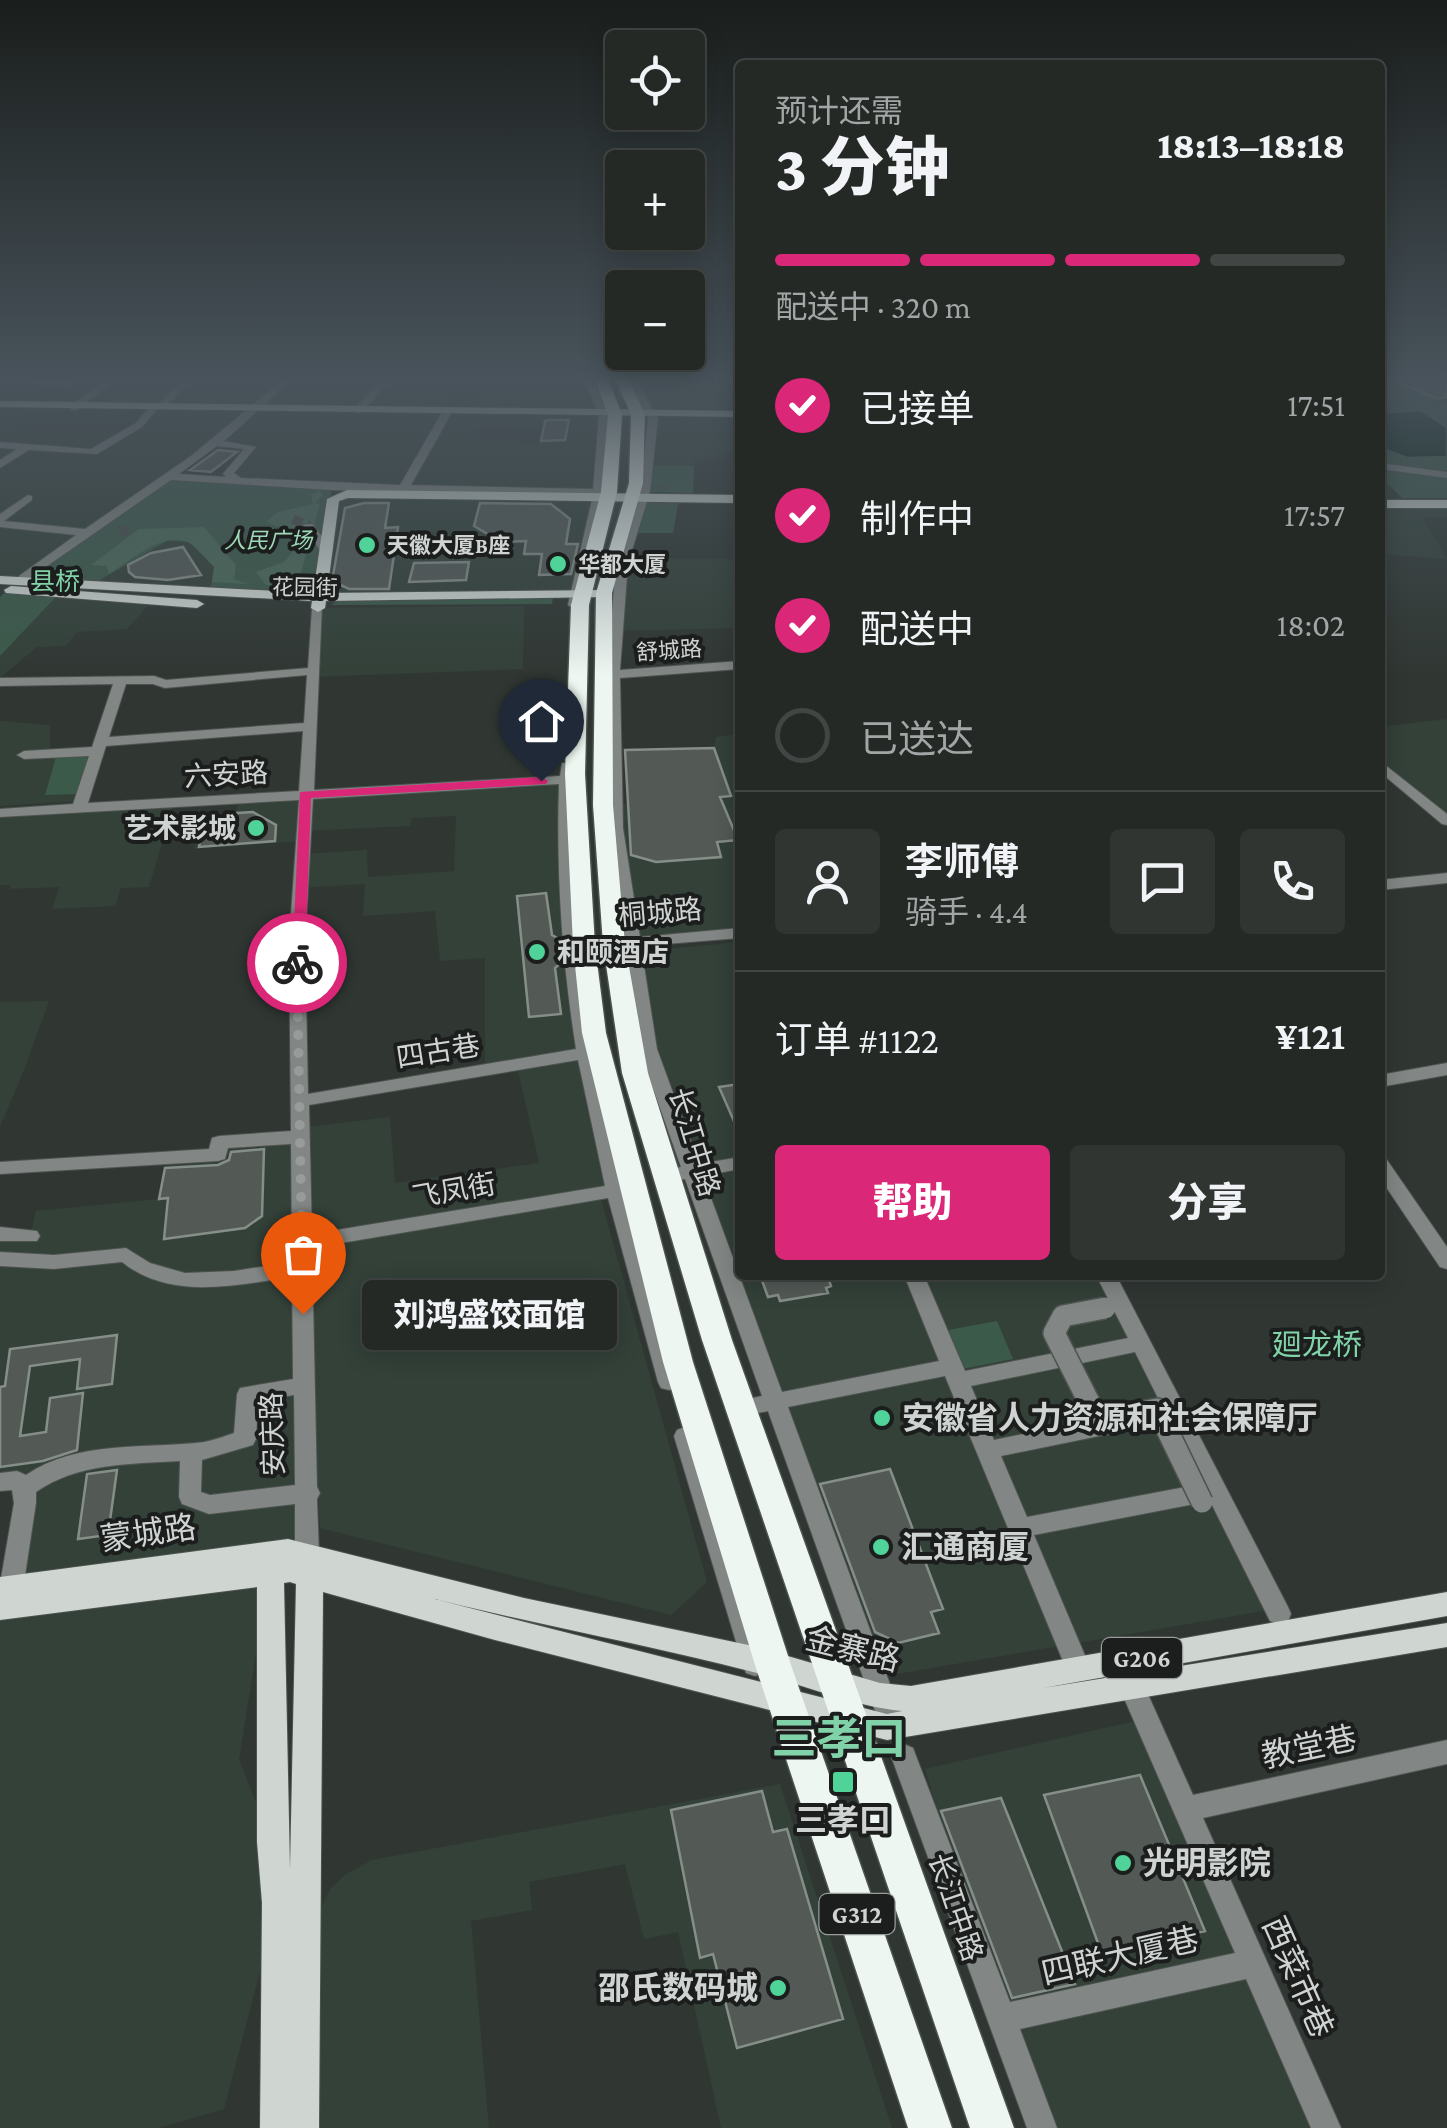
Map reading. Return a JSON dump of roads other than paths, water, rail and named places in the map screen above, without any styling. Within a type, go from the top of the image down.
[{"type":"highway","name":"长江中路","points":[[639,495],[604,599],[607,674],[602,805],[611,949],[594,1033],[678,1362],[769,1679],[930,2128]]},
{"type":"highway","name":"长江中路","points":[[571,777],[635,1073],[680,1174],[742,1408],[863,1702],[992,2128]]},
{"type":"main road","name":"安庆路","points":[[318,603],[333,499],[365,492],[603,495]]},
{"type":"main road","points":[[603,495],[735,496]]},
{"type":"main road","points":[[1385,501],[1447,501]]},
{"type":"main road","name":"花园街","points":[[8,586],[151,602],[604,599]]},
{"type":"main road","points":[[270,1561],[272,1842],[278,1903],[277,2128]]},
{"type":"main road","name":"蒙城路","points":[[4,1596],[270,1561],[290,1571],[310,1566]]},
{"type":"main road","name":"安庆路","points":[[302,2128],[310,1566]]},
{"type":"main road","name":"金寨路","points":[[310,1566],[863,1702],[911,1699],[1447,1604]]},
{"type":"main road","name":"金寨路","points":[[863,1702],[901,1726],[1447,1635]]},
{"type":"street","points":[[231,476],[241,483]]},
{"type":"street","points":[[404,488],[411,476]]},
{"type":"street","points":[[605,476],[578,599],[571,777],[562,856],[584,1053],[637,1274],[909,2128]]},
{"type":"street","points":[[607,674],[622,563],[640,476]]},
{"type":"street","points":[[8,586],[169,477],[241,483],[603,495]]},
{"type":"street","points":[[0,496],[28,498],[0,521]]},
{"type":"street","points":[[55,555],[94,534],[115,531],[108,524],[119,516],[116,513]]},
{"type":"street","points":[[0,521],[87,533]]},
{"type":"street","points":[[309,526],[324,548]]},
{"type":"street","name":"安庆路","points":[[310,1566],[300,1243],[297,942],[318,603]]},
{"type":"street","name":"舒城路","points":[[607,674],[735,665]]},
{"type":"street","points":[[0,682],[154,680],[164,684],[314,672]]},
{"type":"street","points":[[80,805],[120,682]]},
{"type":"street","points":[[24,755],[310,727]]},
{"type":"street","points":[[1385,769],[1447,820]]},
{"type":"street","name":"六安路","points":[[0,810],[571,777]]},
{"type":"street","points":[[1385,881],[1447,875]]},
{"type":"street","name":"桐城路","points":[[611,949],[735,934]]},
{"type":"street","name":"桐城路","points":[[611,949],[735,942]]},
{"type":"street","name":"四古巷","points":[[299,1101],[584,1053]]},
{"type":"street","points":[[1385,1081],[1447,1069]]},
{"type":"street","points":[[0,1168],[218,1155],[219,1142],[299,1136]]},
{"type":"street","points":[[735,1164],[680,1174],[776,1401],[863,1702]]},
{"type":"street","points":[[1385,1171],[1447,1262]]},
{"type":"street","name":"飞凤街","points":[[300,1243],[617,1190]]},
{"type":"street","points":[[0,1234],[30,1236]]},
{"type":"street","points":[[0,1258],[54,1262],[126,1255],[134,1264],[160,1275],[192,1279],[301,1268]]},
{"type":"street","points":[[916,1280],[1074,1658]]},
{"type":"street","points":[[1108,1280],[1175,1412],[1209,1496]]},
{"type":"street","points":[[1092,1312],[1063,1316],[1054,1333],[1098,1420],[1157,1409],[1235,1545],[1280,1614]]},
{"type":"street","points":[[742,1408],[1102,1346],[1140,1343]]},
{"type":"street","points":[[4,1596],[25,1503],[12,1485],[73,1462],[199,1450],[245,1439],[248,1394],[306,1384]]},
{"type":"street","points":[[987,1450],[1175,1412]]},
{"type":"street","points":[[199,1450],[190,1454],[188,1479],[190,1496],[197,1502],[209,1505],[308,1493]]},
{"type":"street","points":[[1019,1528],[1209,1496]]},
{"type":"street","name":"西菜市巷","points":[[1133,1689],[1326,2128]]},
{"type":"street","name":"教堂巷","points":[[1186,1809],[1447,1752]]},
{"type":"street","points":[[904,1756],[1042,2128]]},
{"type":"street","name":"四联大厦巷","points":[[1002,2018],[1253,1962]]},
{"type":"tunnel","points":[[662,505],[664,486]]},
{"type":"tunnel","points":[[293,519],[309,526]]},
{"type":"tunnel","points":[[119,531],[131,532]]},
{"type":"place","name":"天徽大厦B座","points":[[367,545]]},
{"type":"place","name":"华都大厦","points":[[558,564]]},
{"type":"place","name":"艺术影城","points":[[256,828]]},
{"type":"place","name":"和颐酒店","points":[[537,952]]},
{"type":"place","name":"刘鸿盛饺面馆","points":[[303,1314]]},
{"type":"place","name":"安徽省人力资源和社会保障厅","points":[[882,1418]]},
{"type":"place","name":"汇通商厦","points":[[881,1547]]},
{"type":"place","name":"三孝口","points":[[843,1782]]},
{"type":"place","name":"光明影院","points":[[1123,1863]]},
{"type":"place","name":"邵氏数码城","points":[[778,1988]]},
{"type":"district","name":"县桥","points":[[55,581]]},
{"type":"district","name":"廻龙桥","points":[[1317,1345]]},
{"type":"district","name":"三孝口","points":[[839,1738]]},
{"type":"park label","name":"人民广场","points":[[268,540]]}]
